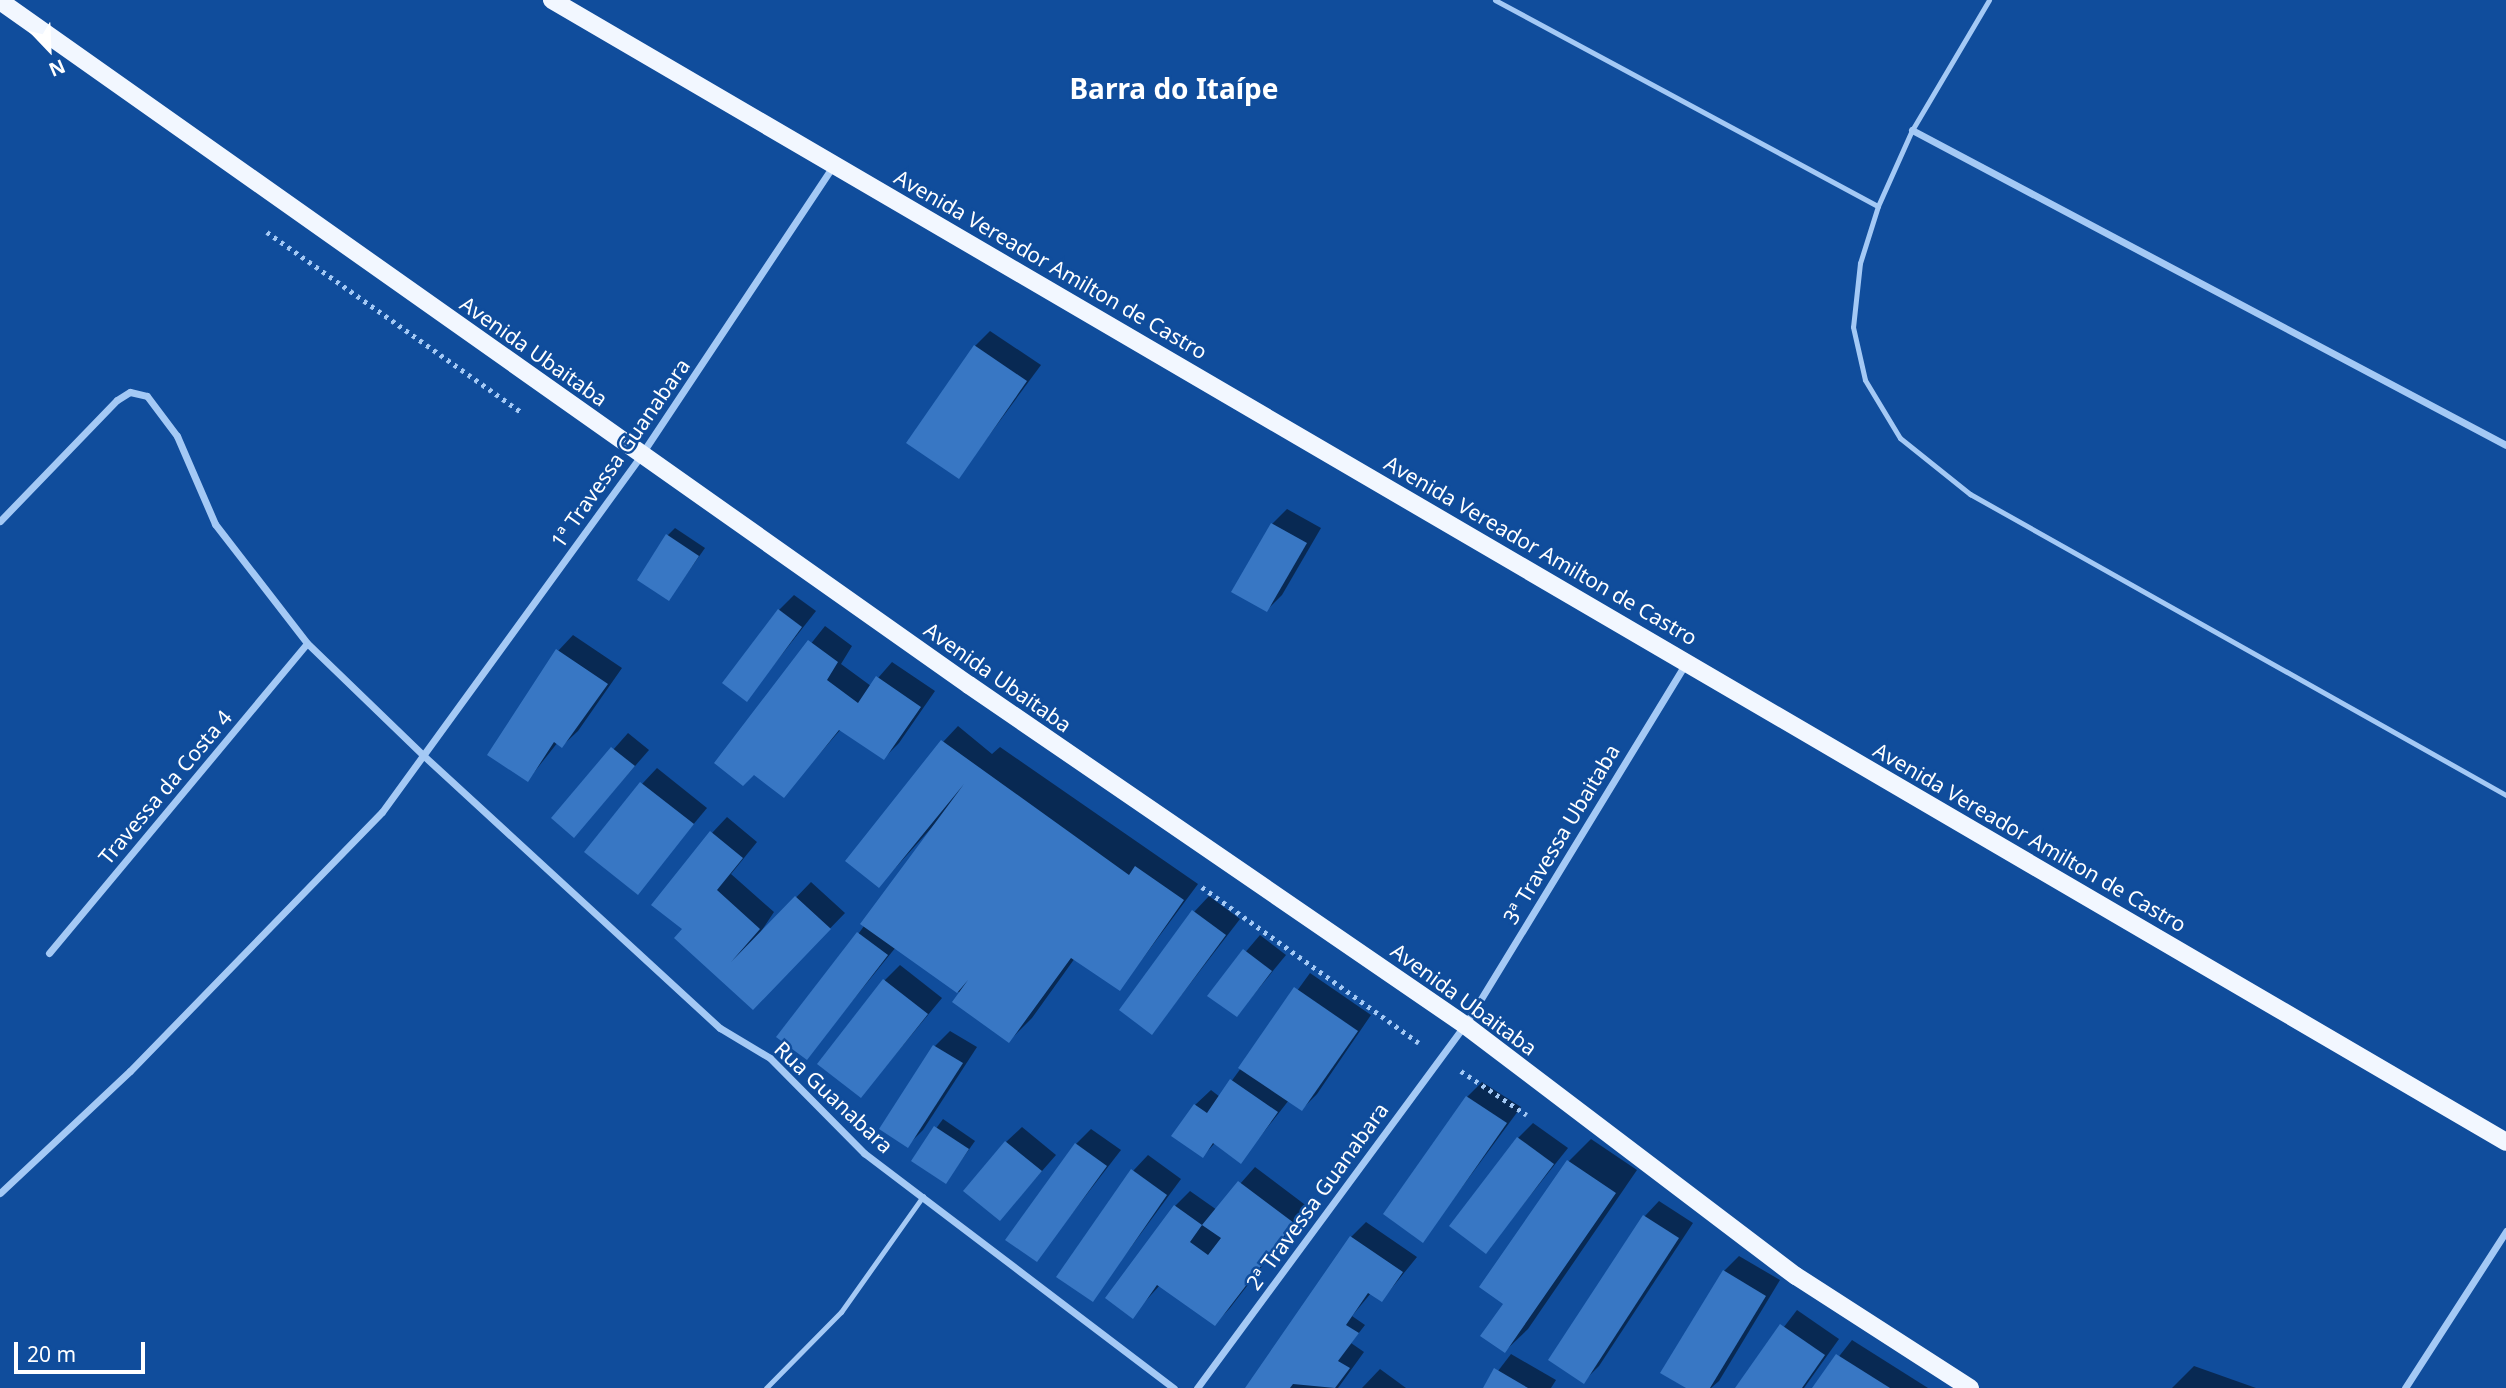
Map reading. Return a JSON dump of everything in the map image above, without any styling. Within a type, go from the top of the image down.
[{"type":"main road","name":"Avenida Ubaitaba","points":[[0,1],[641,455],[1465,1025],[1796,1276],[1970,1388]]},
{"type":"main road","name":"Avenida Vereador Amilton de Castro","points":[[555,1],[2506,1142]]},
{"type":"street","points":[[1912,130],[2506,445]]},
{"type":"street","name":"1ª Travessa Guanabara","points":[[0,1193],[130,1071],[363,832],[424,756],[641,455],[835,164]]},
{"type":"street","name":"Rua Guanabara","points":[[0,521],[130,392],[147,396],[177,436],[215,524],[307,643],[424,756],[720,1028],[770,1058],[845,1135],[1174,1388]]},
{"type":"street","name":"Travessa da Costa 4","points":[[49,953],[307,643]]},
{"type":"street","name":"3ª Travessa Ubaitaba","points":[[1465,1025],[1686,662]]},
{"type":"street","name":"2ª Travessa Guanabara","points":[[1197,1388],[1465,1025]]},
{"type":"street","points":[[2405,1388],[2506,1231]]},
{"type":"lane","points":[[1495,0],[1878,206]]},
{"type":"lane","points":[[1989,0],[1912,130],[1878,206],[1860,263],[1853,327],[1865,380],[1900,438],[1970,495],[2506,795]]},
{"type":"lane","points":[[766,1388],[841,1312],[923,1196]]},
{"type":"building","points":[[974,345],[1027,381],[959,479],[906,443]]},
{"type":"building","points":[[1271,523],[1307,543],[1267,612],[1231,592]]},
{"type":"building","points":[[666,534],[699,556],[669,601],[637,580]]},
{"type":"building","points":[[778,609],[802,627],[747,702],[722,683]]},
{"type":"building","points":[[808,640],[838,662],[827,680],[858,703],[876,676],[921,707],[884,760],[839,730],[784,798],[754,775],[743,786],[714,763]]},
{"type":"building","points":[[556,649],[608,684],[562,748],[554,742],[528,782],[487,755]]},
{"type":"building","points":[[941,740],[1129,875],[1135,866],[1184,900],[1120,991],[1071,958],[1009,1043],[952,1002],[968,980],[957,993],[860,924],[964,784],[879,888],[845,861]]},
{"type":"building","points":[[611,747],[635,766],[574,838],[551,818]]},
{"type":"building","points":[[640,782],[694,824],[638,895],[584,852]]},
{"type":"building","points":[[710,831],[743,858],[717,890],[760,929],[731,962],[795,896],[831,929],[753,1010],[674,938],[682,929],[651,905]]},
{"type":"building","points":[[1192,910],[1226,935],[1152,1035],[1119,1010]]},
{"type":"building","points":[[857,932],[888,955],[807,1060],[776,1037]]},
{"type":"building","points":[[1243,949],[1272,971],[1237,1017],[1207,996]]},
{"type":"building","points":[[883,979],[928,1014],[861,1098],[817,1064]]},
{"type":"building","points":[[1294,987],[1358,1031],[1302,1111],[1238,1068]]},
{"type":"building","points":[[933,1045],[963,1063],[908,1148],[879,1129]]},
{"type":"building","points":[[1230,1079],[1278,1112],[1241,1164],[1213,1143],[1203,1158],[1171,1136],[1194,1104],[1207,1113]]},
{"type":"building","points":[[1466,1096],[1507,1123],[1423,1243],[1383,1214]]},
{"type":"building","points":[[934,1126],[969,1149],[946,1184],[911,1161]]},
{"type":"building","points":[[1517,1137],[1554,1164],[1486,1254],[1449,1226]]},
{"type":"building","points":[[1005,1141],[1042,1171],[1000,1221],[963,1191]]},
{"type":"building","points":[[1075,1143],[1107,1166],[1037,1262],[1005,1240]]},
{"type":"building","points":[[1567,1160],[1616,1193],[1505,1353],[1480,1336],[1503,1304],[1479,1287]]},
{"type":"building","points":[[1131,1169],[1167,1195],[1093,1302],[1056,1277]]},
{"type":"building","points":[[1238,1181],[1294,1223],[1215,1326],[1157,1285],[1133,1319],[1105,1298],[1174,1205],[1202,1225]],"holes":[[[1202,1225],[1221,1238],[1208,1255],[1190,1242]]]},
{"type":"building","points":[[1643,1215],[1679,1238],[1584,1384],[1548,1360]]},
{"type":"building","points":[[1350,1236],[1403,1272],[1382,1302],[1368,1293],[1346,1325],[1359,1333],[1338,1361],[1350,1368],[1335,1388],[1293,1384],[1290,1388],[1245,1388]]},
{"type":"building","points":[[1723,1270],[1766,1296],[1710,1388],[1686,1388],[1660,1373]]},
{"type":"building","points":[[1780,1324],[1825,1355],[1802,1388],[1735,1388]]},
{"type":"building","points":[[1836,1354],[1890,1388],[1812,1388]]},
{"type":"building","points":[[1494,1368],[1528,1388],[1483,1388]]},
{"type":"district","name":"Barra do Itaípe","points":[[1174,88]]}]
